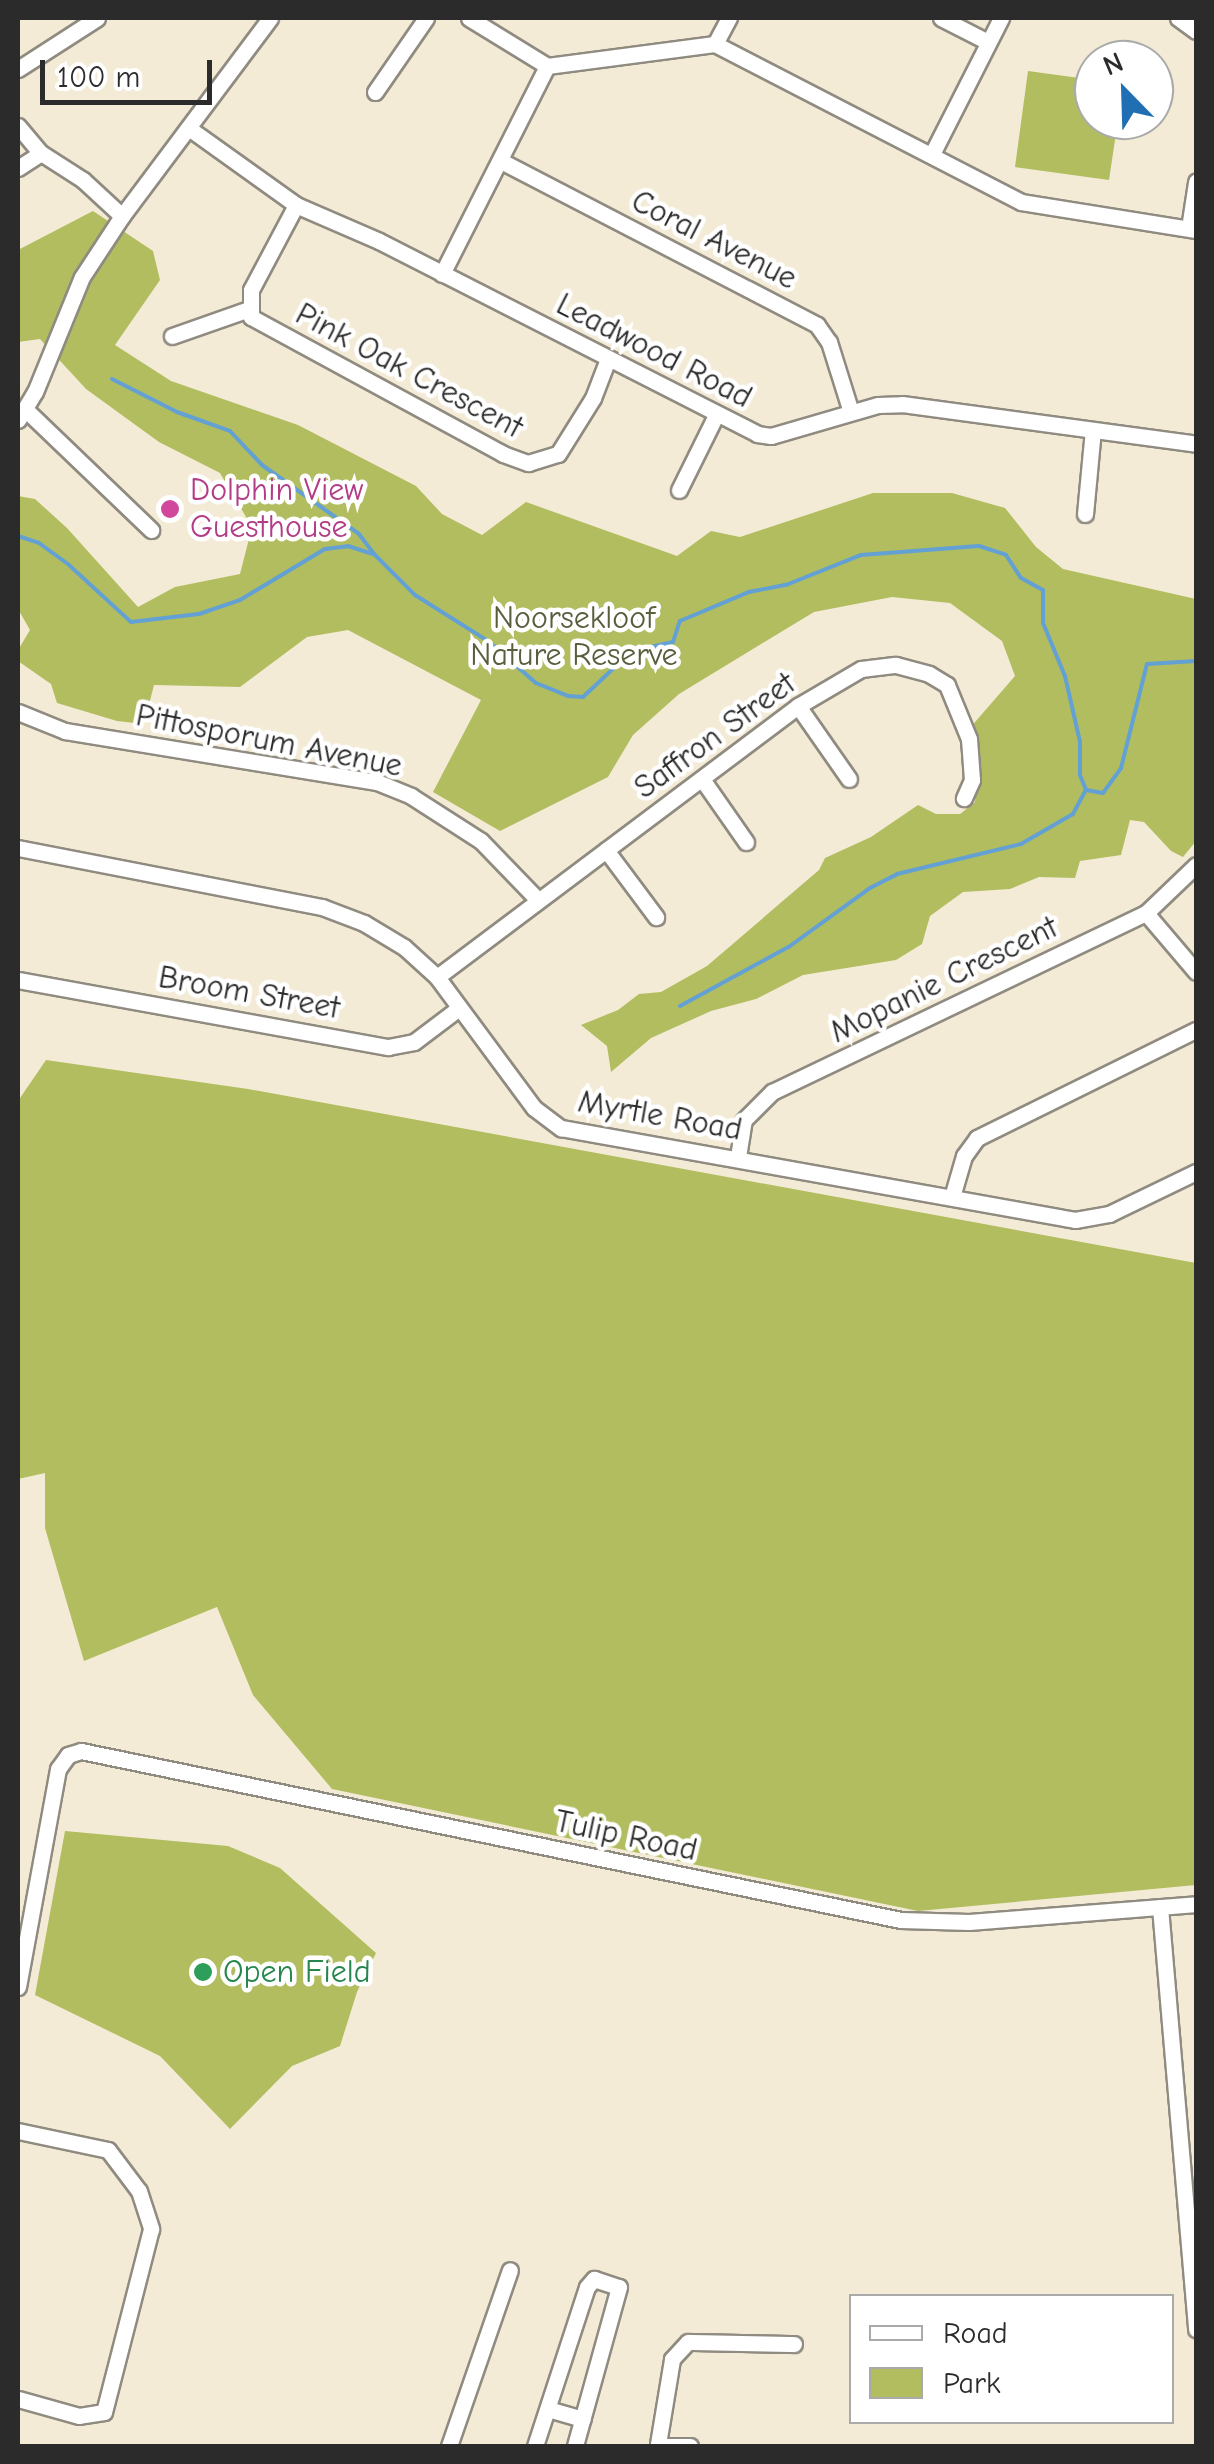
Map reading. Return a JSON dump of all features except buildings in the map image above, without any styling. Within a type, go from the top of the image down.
[{"type":"street","points":[[18,69],[97,18]]},
{"type":"street","points":[[151,530],[21,414],[82,277],[122,216],[270,18]]},
{"type":"street","points":[[375,92],[426,18]]},
{"type":"street","points":[[469,18],[546,66],[715,44],[1021,202],[1193,229],[1196,182]]},
{"type":"street","points":[[715,44],[728,18]]},
{"type":"street","points":[[941,18],[988,42]]},
{"type":"street","points":[[932,154],[1001,18]]},
{"type":"street","points":[[1178,18],[1196,31]]},
{"type":"street","points":[[442,274],[546,66]]},
{"type":"street","points":[[18,126],[41,153],[83,180],[122,216]]},
{"type":"street","name":"Leadwood Road","points":[[190,129],[296,205],[442,274],[716,415],[771,436],[851,412],[902,404],[1196,444]]},
{"type":"street","points":[[18,168],[41,153]]},
{"type":"street","name":"Coral Avenue","points":[[501,161],[817,325],[829,342],[851,412]]},
{"type":"street","name":"Pink Oak Crescent","points":[[296,205],[251,290],[249,309],[258,323],[522,462],[544,460],[562,450],[598,387],[608,359]]},
{"type":"street","points":[[172,336],[249,309]]},
{"type":"street","points":[[680,490],[716,415]]},
{"type":"street","points":[[1085,514],[1093,430]]},
{"type":"street","name":"Saffron Street","points":[[437,977],[798,706],[861,668],[896,665],[928,674],[947,685],[969,739],[972,780],[964,798]]},
{"type":"street","points":[[798,706],[849,779]]},
{"type":"street","name":"Pittosporum Avenue","points":[[18,712],[65,731],[377,782],[411,796],[481,841],[536,899]]},
{"type":"street","points":[[702,778],[746,842]]},
{"type":"street","name":"Myrtle Road","points":[[18,848],[322,907],[364,922],[404,946],[437,977],[534,1108],[562,1128],[1084,1220],[1108,1214],[1196,1172]]},
{"type":"street","points":[[606,850],[656,917]]},
{"type":"street","name":"Mopanie Crescent","points":[[738,1158],[744,1120],[772,1092],[1146,913],[1196,865]]},
{"type":"street","points":[[1146,913],[1196,972]]},
{"type":"street","name":"Broom Street","points":[[18,980],[388,1046],[414,1042],[459,1008]]},
{"type":"street","points":[[952,1197],[964,1156],[977,1138],[1196,1030]]},
{"type":"street","name":"Tulip Road","points":[[18,1987],[58,1769],[73,1752],[116,1754],[901,1920],[969,1922],[1196,1904]]},
{"type":"street","points":[[1160,1907],[1193,2240],[1196,2329]]},
{"type":"street","points":[[18,2131],[108,2150],[132,2180],[150,2215],[149,2244],[109,2402],[99,2414],[79,2416],[18,2400]]},
{"type":"street","points":[[449,2446],[510,2270]]},
{"type":"street","points":[[535,2446],[589,2284],[594,2279],[615,2283],[618,2292],[575,2446]]},
{"type":"street","points":[[690,2446],[658,2445],[672,2359],[688,2342],[794,2344]]},
{"type":"street","points":[[548,2409],[583,2419]]},
{"type":"green space","points":[[1028,71],[1074,77],[1074,140],[1115,140],[1109,180],[1015,167]]},
{"type":"green space","name":"Noorsekloof Nature Reserve","points":[[93,211],[153,251],[160,280],[115,345],[171,381],[298,425],[416,486],[442,514],[482,535],[526,502],[677,556],[711,531],[740,537],[873,493],[952,493],[1005,508],[1036,547],[1063,569],[1196,599],[1196,841],[1183,857],[1171,851],[1144,822],[1130,820],[1121,855],[1080,861],[1075,878],[1039,877],[1010,889],[963,892],[930,916],[922,944],[896,960],[803,975],[756,999],[711,1011],[651,1038],[611,1072],[607,1046],[581,1025],[618,1010],[639,994],[661,992],[707,966],[819,870],[825,858],[871,837],[918,805],[936,814],[960,814],[975,802],[977,778],[969,729],[1015,676],[1002,641],[950,603],[892,597],[814,612],[679,694],[633,735],[608,777],[500,831],[433,792],[481,700],[348,630],[307,637],[240,687],[154,685],[144,724],[117,721],[57,703],[51,684],[18,661],[18,650],[30,630],[18,609],[18,496],[35,499],[67,528],[138,607],[175,587],[240,574],[252,527],[220,473],[159,442],[86,389],[40,339],[18,342],[18,250]]},
{"type":"green space","points":[[46,1060],[248,1089],[1196,1263],[1196,1885],[918,1911],[332,1789],[253,1695],[217,1607],[84,1661],[45,1528],[45,1473],[18,1479],[18,1101]]},
{"type":"green space","name":"Open Field","points":[[65,1831],[228,1846],[280,1868],[376,1953],[357,1992],[340,2046],[292,2066],[230,2129],[160,2056],[35,1995]]},
{"type":"waterway","points":[[112,379],[177,412],[230,431],[262,465],[359,534],[374,554]]},
{"type":"waterway","points":[[18,536],[39,543],[69,565],[131,622],[199,614],[240,600],[325,549],[348,546],[375,555],[415,595],[488,641],[536,683],[568,696],[583,697],[632,651],[673,642],[680,621],[749,592],[786,585],[861,555],[979,546],[1006,555],[1021,578],[1043,590],[1043,623],[1065,676],[1080,742],[1080,775],[1086,790],[1103,793],[1121,768],[1147,664],[1196,661]]},
{"type":"waterway","points":[[680,1006],[790,946],[870,888],[897,874],[1021,844],[1073,814],[1086,790]]},
{"type":"place","name":"Dolphin View Guesthouse","points":[[170,509]]},
{"type":"place","name":"Open Field","points":[[203,1972]]}]
